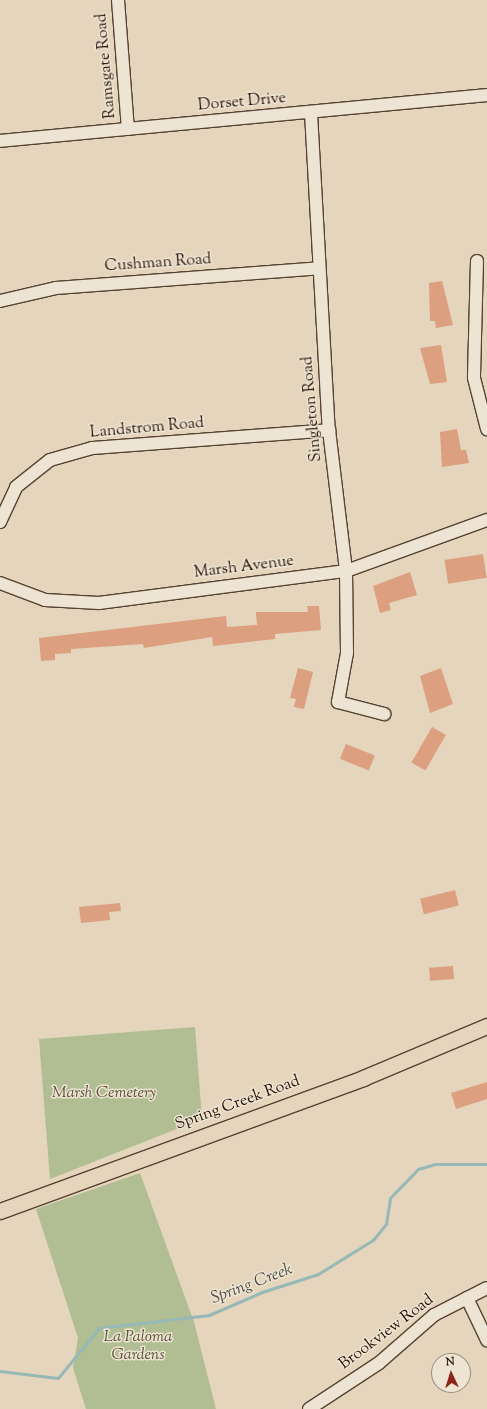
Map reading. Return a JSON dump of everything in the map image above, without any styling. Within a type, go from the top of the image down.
[{"type":"main road","name":"Spring Creek Road","points":[[0,1211],[363,1078],[487,1026]]},
{"type":"street","name":"Ramsgate Road","points":[[118,0],[128,129]]},
{"type":"street","name":"Dorset Drive","points":[[0,141],[487,96]]},
{"type":"street","name":"Singleton Road","points":[[311,113],[329,430],[346,571],[347,653],[338,702],[384,714]]},
{"type":"street","points":[[477,261],[474,378],[487,429]]},
{"type":"street","name":"Cushman Road","points":[[0,300],[56,288],[319,268]]},
{"type":"street","name":"Landstrom Road","points":[[0,522],[16,487],[50,460],[92,448],[329,430]]},
{"type":"street","name":"Marsh Avenue","points":[[0,583],[45,600],[99,603],[346,571],[487,520]]},
{"type":"street","name":"Brookview Road","points":[[309,1409],[379,1363],[434,1314],[487,1288]]},
{"type":"street","points":[[467,1298],[487,1340]]},
{"type":"green space","name":"Marsh Cemetery","points":[[195,1027],[202,1119],[50,1179],[39,1039]]},
{"type":"green space","name":"La Paloma Gardens","points":[[140,1173],[194,1322],[216,1409],[86,1409],[73,1368],[78,1338],[36,1209]]},
{"type":"building","points":[[442,281],[453,325],[436,328],[435,321],[430,321],[429,283]]},
{"type":"building","points":[[441,345],[447,382],[430,384],[420,348]]},
{"type":"building","points":[[457,429],[461,450],[466,450],[469,463],[442,467],[440,432]]},
{"type":"building","points":[[483,554],[487,578],[448,584],[444,560]]},
{"type":"building","points":[[410,572],[417,595],[389,603],[391,610],[380,613],[373,586]]},
{"type":"building","points":[[307,606],[319,606],[321,630],[275,634],[275,639],[213,646],[212,637],[144,648],[143,644],[71,649],[71,653],[55,654],[55,660],[41,661],[39,638],[226,616],[227,627],[257,625],[256,612],[308,612]]},
{"type":"building","points":[[298,668],[313,672],[304,709],[294,707],[296,699],[290,698]]},
{"type":"building","points":[[441,668],[453,704],[430,713],[420,676]]},
{"type":"building","points":[[432,727],[446,735],[425,771],[412,763]]},
{"type":"building","points":[[346,744],[375,756],[369,770],[340,759]]},
{"type":"building","points":[[455,890],[459,906],[424,914],[420,899]]},
{"type":"building","points":[[120,903],[121,911],[109,912],[110,920],[81,923],[79,907]]},
{"type":"building","points":[[453,966],[454,979],[430,981],[429,968]]},
{"type":"building","points":[[487,1082],[487,1099],[456,1109],[451,1093]]},
{"type":"waterway","name":"Spring Creek","points":[[0,1371],[58,1378],[99,1328],[209,1315],[262,1292],[318,1274],[373,1240],[386,1224],[390,1198],[418,1169],[435,1164],[487,1164]]}]
